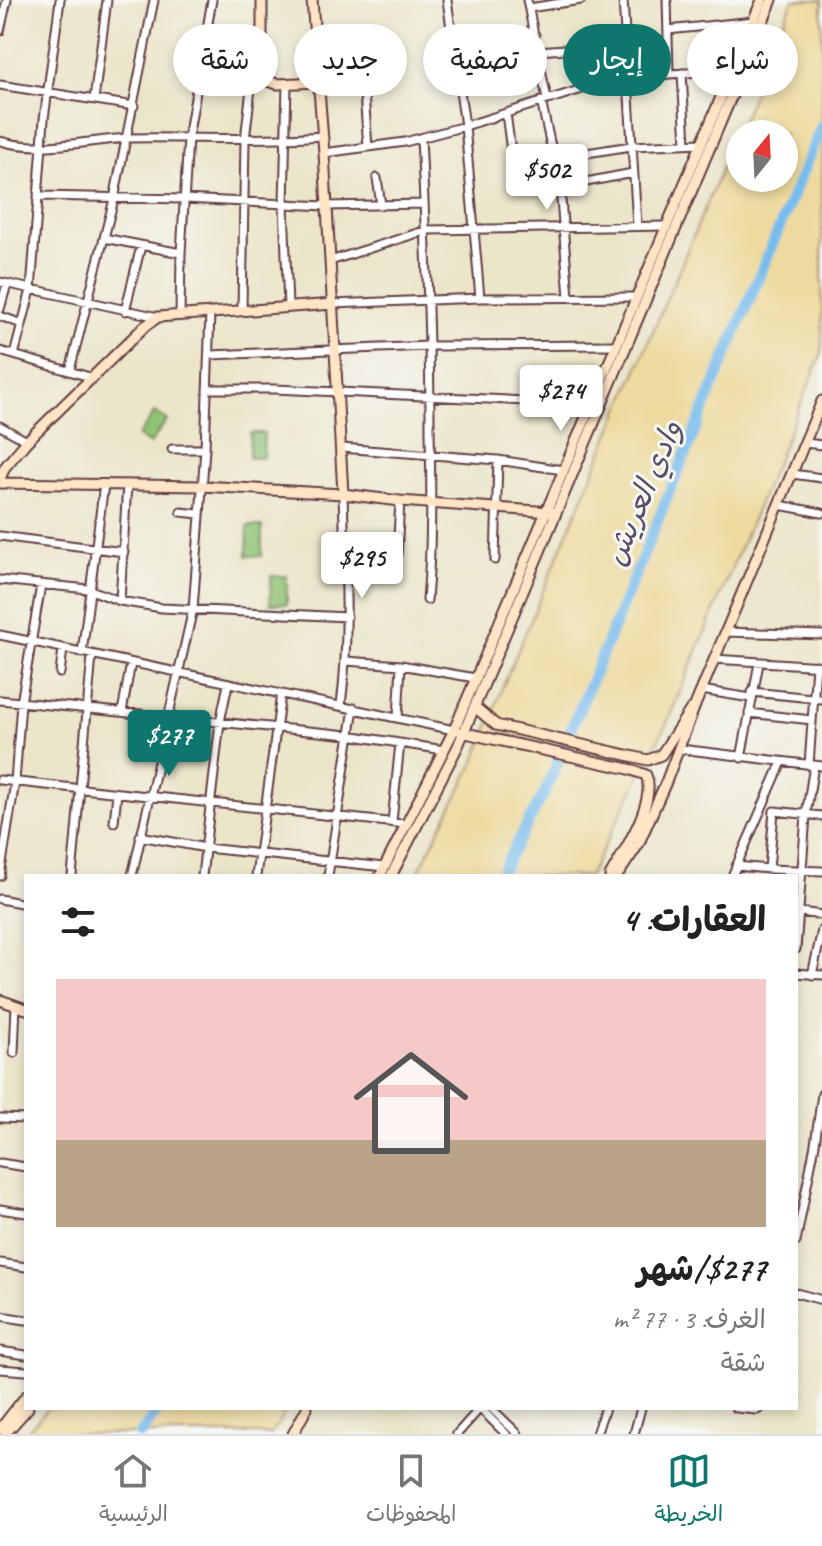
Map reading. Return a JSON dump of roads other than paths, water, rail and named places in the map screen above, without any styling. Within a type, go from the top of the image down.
[{"type":"street","points":[[0,31],[7,0]]},
{"type":"street","points":[[14,355],[31,290],[41,146],[60,0]]},
{"type":"street","points":[[94,100],[107,0]]},
{"type":"street","points":[[70,370],[114,199],[154,0]]},
{"type":"street","points":[[180,316],[188,138],[212,0]]},
{"type":"street","points":[[262,0],[262,24]]},
{"type":"street","points":[[312,0],[314,24]]},
{"type":"street","points":[[447,0],[450,24]]},
{"type":"street","points":[[533,24],[528,4],[581,0]]},
{"type":"street","points":[[623,0],[624,24]]},
{"type":"street","points":[[667,0],[668,24]]},
{"type":"street","points":[[753,24],[762,0]]},
{"type":"street","points":[[385,873],[444,750],[459,732],[475,678],[551,512],[772,0]]},
{"type":"street","points":[[671,30],[754,21]]},
{"type":"street","points":[[682,73],[686,143]]},
{"type":"street","points":[[671,74],[687,73]]},
{"type":"street","points":[[278,83],[294,84]]},
{"type":"street","points":[[287,84],[284,204],[288,307]]},
{"type":"street","points":[[0,85],[134,106]]},
{"type":"street","points":[[324,153],[421,138],[563,94]]},
{"type":"street","points":[[242,310],[245,140],[250,96]]},
{"type":"street","points":[[320,96],[343,494],[347,617],[341,705]]},
{"type":"street","points":[[364,96],[368,147]]},
{"type":"street","points":[[460,96],[480,298]]},
{"type":"street","points":[[543,96],[560,187],[569,297]]},
{"type":"street","points":[[627,96],[637,225]]},
{"type":"street","points":[[385,873],[475,707],[551,512],[563,470],[723,96]]},
{"type":"street","points":[[506,113],[515,182]]},
{"type":"street","points":[[0,141],[28,147],[126,139],[245,140],[322,136]]},
{"type":"street","points":[[421,138],[427,230],[431,454],[427,600]]},
{"type":"street","points":[[555,158],[631,146],[702,143]]},
{"type":"street","points":[[560,187],[633,173]]},
{"type":"street","points":[[377,178],[381,205]]},
{"type":"street","points":[[39,196],[326,206],[424,204]]},
{"type":"street","points":[[330,261],[427,230],[667,226]]},
{"type":"street","points":[[104,238],[181,253]]},
{"type":"street","points":[[125,311],[141,246]]},
{"type":"street","points":[[0,309],[4,283],[158,317],[333,304],[480,298],[637,297]]},
{"type":"street","points":[[132,874],[193,609],[205,449],[210,313]]},
{"type":"street","points":[[0,316],[22,324]]},
{"type":"street","points":[[158,317],[27,441],[5,467],[0,481],[201,486],[343,494],[551,512]]},
{"type":"street","points":[[210,355],[429,346],[616,345]]},
{"type":"street","points":[[0,351],[93,378]]},
{"type":"street","points":[[207,389],[591,404]]},
{"type":"street","points":[[619,874],[629,863],[638,845],[680,749],[725,632],[805,443],[818,422],[822,401]]},
{"type":"street","points":[[0,426],[27,441]]},
{"type":"street","points":[[805,443],[822,445]]},
{"type":"street","points":[[341,448],[498,460],[563,470]]},
{"type":"street","points":[[172,449],[205,449]]},
{"type":"street","points":[[495,560],[498,460]]},
{"type":"street","points":[[792,474],[822,478]]},
{"type":"street","points":[[82,653],[104,484]]},
{"type":"street","points":[[120,601],[127,484]]},
{"type":"street","points":[[397,555],[400,501]]},
{"type":"street","points":[[779,505],[822,513]]},
{"type":"street","points":[[181,512],[199,514]]},
{"type":"street","points":[[0,536],[124,552]]},
{"type":"street","points":[[0,580],[88,589],[120,601],[162,608],[347,617]]},
{"type":"street","points":[[0,876],[15,782],[21,703],[41,585]]},
{"type":"street","points":[[725,632],[822,635]]},
{"type":"street","points":[[0,635],[177,674],[341,705],[646,775],[649,793],[630,840],[611,874]]},
{"type":"street","points":[[60,673],[63,649]]},
{"type":"street","points":[[72,874],[92,656]]},
{"type":"street","points":[[714,659],[819,666],[818,699],[812,720],[815,765],[806,815],[798,930]]},
{"type":"street","points":[[346,661],[401,665],[475,678]]},
{"type":"street","points":[[122,712],[131,663]]},
{"type":"street","points":[[741,758],[759,663]]},
{"type":"street","points":[[398,718],[401,665]]},
{"type":"street","points":[[202,874],[220,722],[228,684]]},
{"type":"street","points":[[701,690],[818,699]]},
{"type":"street","points":[[256,874],[281,694]]},
{"type":"street","points":[[0,700],[348,735],[444,750]]},
{"type":"street","points":[[475,707],[496,725],[648,760],[661,755],[696,703]]},
{"type":"street","points":[[328,874],[354,708]]},
{"type":"street","points":[[749,713],[812,720]]},
{"type":"street","points":[[812,729],[822,730]]},
{"type":"street","points":[[392,822],[400,743]]},
{"type":"street","points":[[680,749],[815,765]]},
{"type":"street","points":[[733,874],[782,762]]},
{"type":"street","points":[[0,780],[337,814],[406,824]]},
{"type":"street","points":[[114,822],[117,793]]},
{"type":"street","points":[[761,809],[822,816]]},
{"type":"street","points":[[769,869],[774,811]]},
{"type":"street","points":[[140,836],[206,848],[330,862],[385,873]]},
{"type":"street","points":[[736,866],[822,871]]},
{"type":"street","points":[[0,899],[24,904]]},
{"type":"street","points":[[800,912],[822,915]]},
{"type":"street","points":[[812,975],[822,930]]},
{"type":"street","points":[[798,973],[822,975]]},
{"type":"street","points":[[0,1000],[21,1007],[14,1053]]},
{"type":"street","points":[[798,1233],[819,1144],[822,1094]]},
{"type":"street","points":[[0,1118],[24,1119]]},
{"type":"street","points":[[0,1163],[24,1167]]},
{"type":"street","points":[[0,1209],[24,1213]]},
{"type":"street","points":[[0,1263],[24,1267]]},
{"type":"street","points":[[798,1294],[822,1300]]},
{"type":"street","points":[[0,1316],[24,1320]]},
{"type":"street","points":[[0,1351],[24,1355]]},
{"type":"street","points":[[0,1369],[24,1371]]},
{"type":"street","points":[[0,1429],[24,1399]]},
{"type":"street","points":[[5,1434],[26,1410]]},
{"type":"street","points":[[293,1434],[306,1410]]},
{"type":"street","points":[[457,1434],[478,1410]]},
{"type":"street","points":[[482,1410],[506,1434]]},
{"type":"street","points":[[493,1410],[518,1434]]},
{"type":"street","points":[[596,1434],[604,1410]]},
{"type":"street","points":[[634,1434],[640,1410]]},
{"type":"waterway","name":"وادي العريش","points":[[500,874],[545,792],[822,125]]},
{"type":"waterway","name":"وادي العريش","points":[[140,1434],[158,1410]]}]
